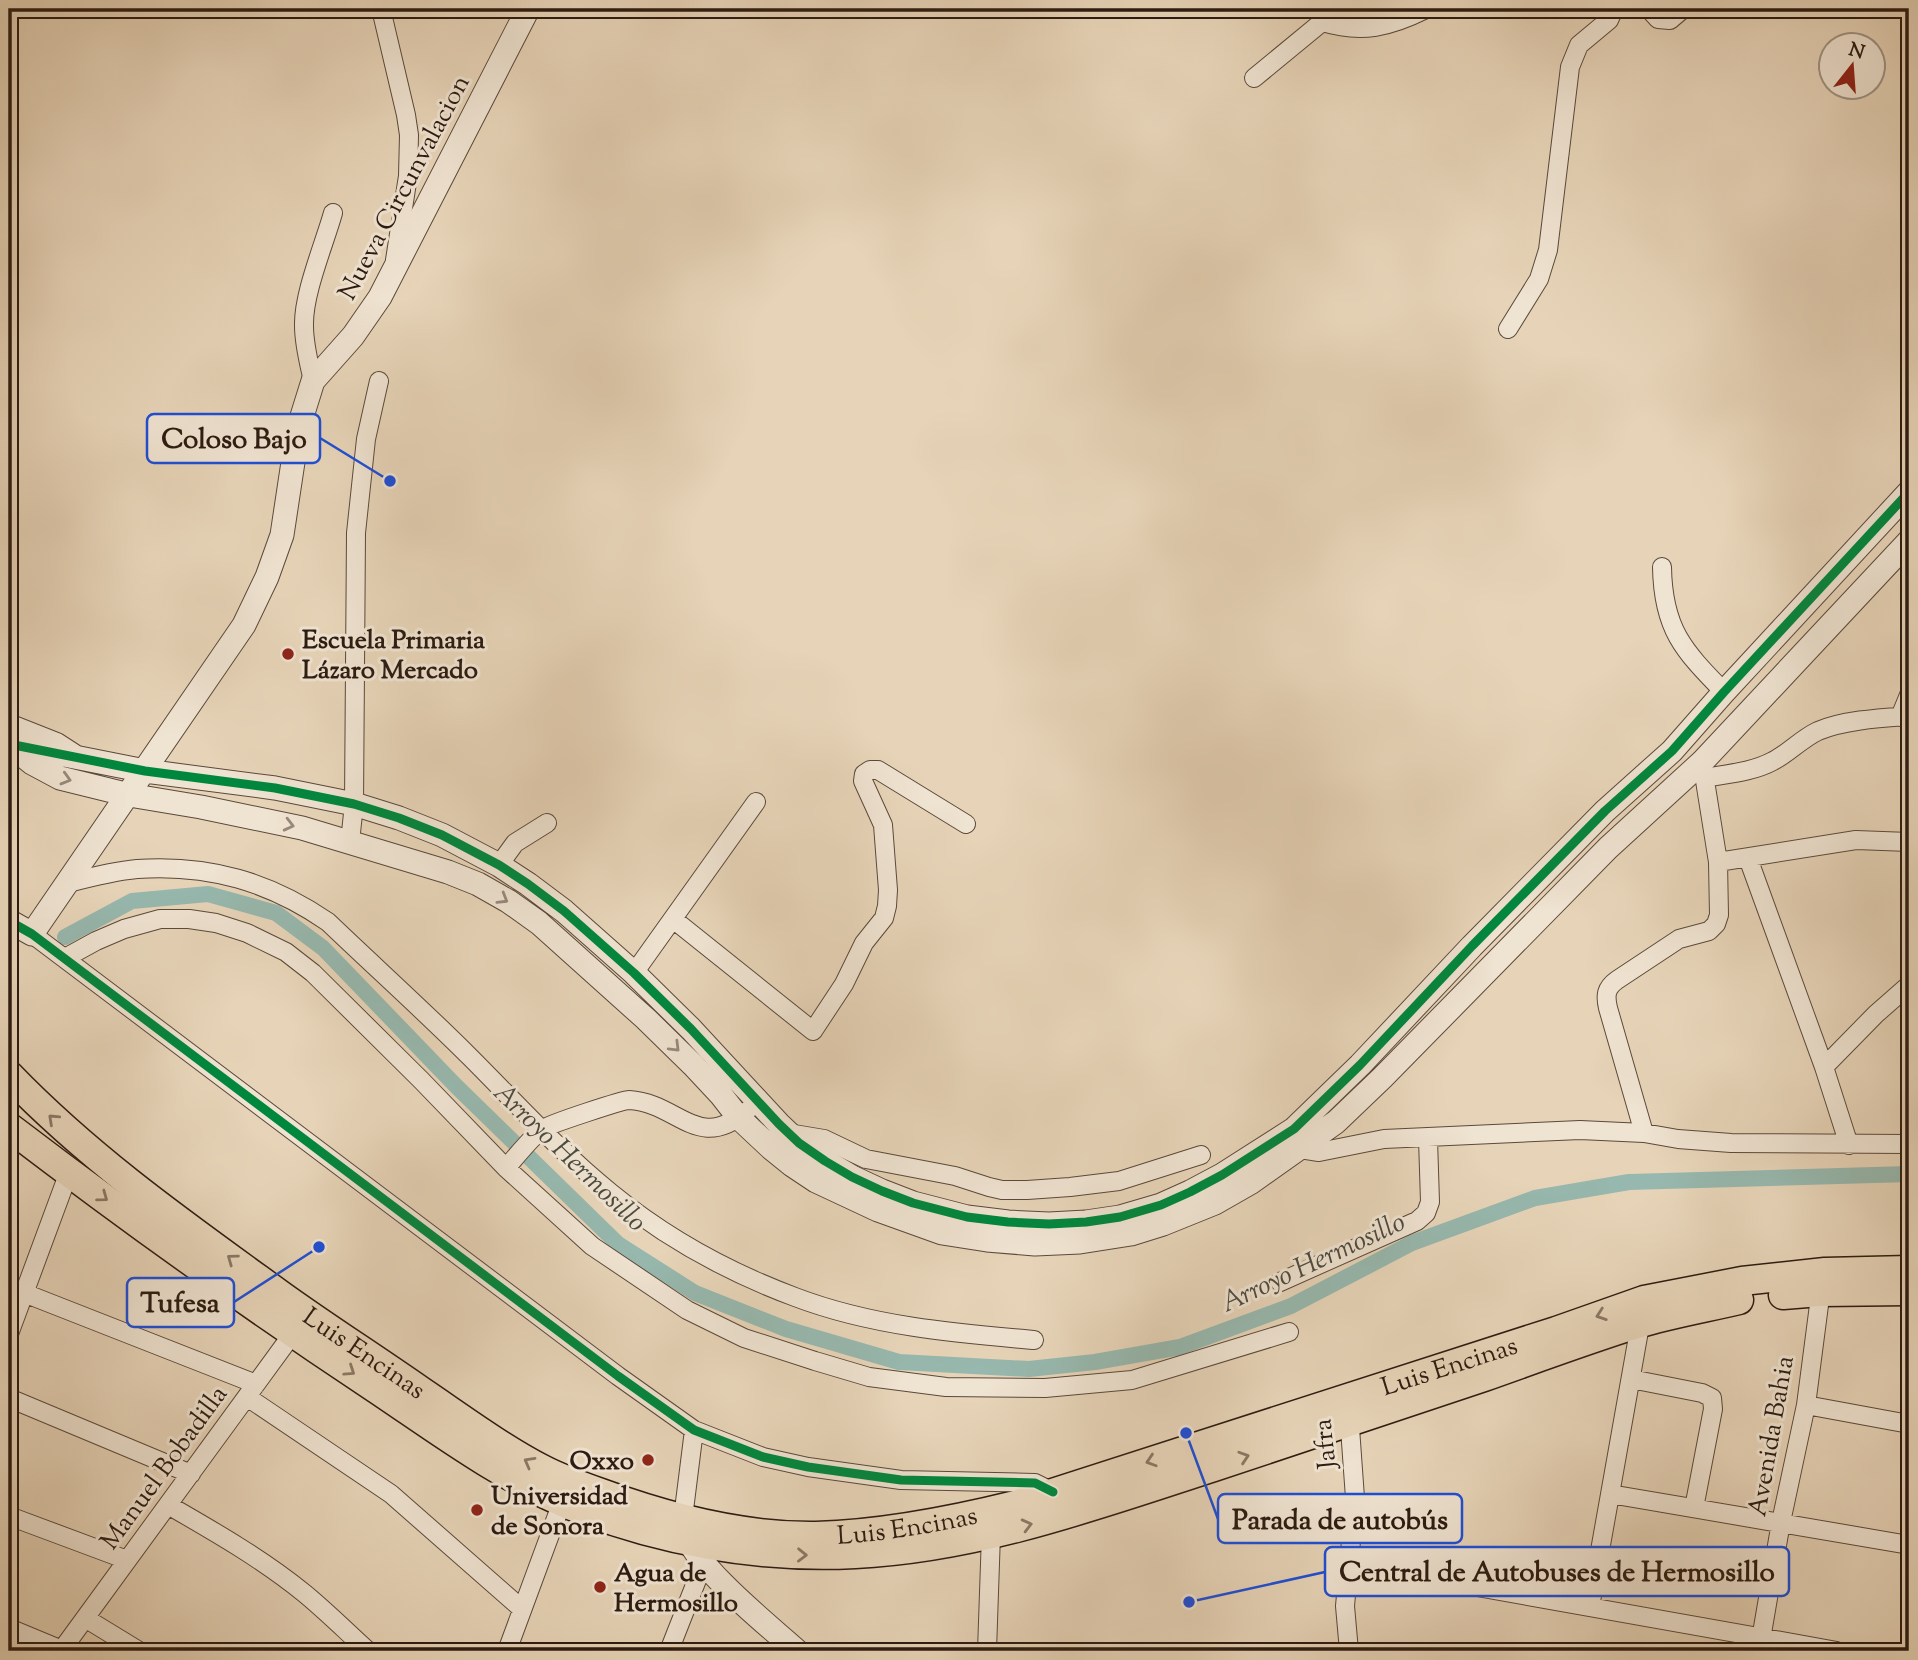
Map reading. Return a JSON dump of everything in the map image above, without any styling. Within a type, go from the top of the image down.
[{"type":"main road","name":"Luis Encinas","points":[[9,1075],[58,1124],[118,1176],[300,1323]]},
{"type":"main road","points":[[9,1127],[69,1172],[300,1323],[483,1460],[508,1475],[565,1492],[602,1518],[638,1529],[758,1552],[789,1555],[897,1550],[991,1534],[1084,1509],[1348,1410],[1643,1311],[1746,1299],[1822,1282],[1909,1270]]},
{"type":"main road","points":[[1822,1282],[1909,1291]]},
{"type":"main road","name":"Luis Encinas","points":[[692,1540],[759,1533],[817,1536],[911,1527],[1015,1505],[1348,1410]]},
{"type":"street","points":[[381,9],[409,135],[408,176],[393,270]]},
{"type":"street","name":"Nueva Circunvalacion","points":[[33,934],[244,625],[267,577],[282,535],[298,429],[313,381],[367,317],[528,9]]},
{"type":"street","points":[[1254,78],[1321,15],[1335,26],[1373,28],[1406,19],[1426,9]]},
{"type":"street","points":[[1508,329],[1539,279],[1548,250],[1570,67],[1579,45],[1609,20],[1614,9]]},
{"type":"street","points":[[1649,9],[1658,19],[1670,20],[1683,9]]},
{"type":"street","points":[[313,381],[304,324],[306,302],[333,214]]},
{"type":"street","points":[[350,842],[354,804],[356,533],[366,439],[379,381]]},
{"type":"street","points":[[9,744],[145,771],[275,788],[354,804],[390,814],[442,835],[499,865],[564,911],[634,973],[691,1029],[788,1133],[825,1161],[852,1177],[913,1203],[967,1217],[1049,1224],[1086,1222],[1121,1217],[1161,1205],[1222,1175],[1294,1129],[1360,1065],[1605,811],[1672,751],[1909,492]]},
{"type":"street","points":[[9,744],[32,764],[60,778],[129,795],[272,820],[448,872],[478,884],[539,923],[646,1018],[739,1118],[792,1165],[841,1194],[942,1233],[1035,1244],[1080,1242],[1131,1234],[1215,1203],[1300,1149],[1336,1122],[1608,848],[1703,770],[1905,551]]},
{"type":"street","points":[[1662,567],[1662,593],[1674,629],[1691,659],[1724,692]]},
{"type":"street","points":[[1703,770],[1761,766],[1820,730],[1904,716],[1909,695]]},
{"type":"street","points":[[9,723],[57,742],[79,757]]},
{"type":"street","points":[[673,919],[813,1031],[836,998],[864,943],[884,918],[887,906],[883,825],[863,781],[864,774],[870,770],[878,770],[966,824]]},
{"type":"street","points":[[1644,1133],[1608,1008],[1606,992],[1610,985],[1679,939],[1709,931],[1716,925],[1719,915],[1718,862],[1703,770]]},
{"type":"street","points":[[634,973],[756,802]]},
{"type":"street","points":[[499,865],[515,844],[547,823]]},
{"type":"street","points":[[1718,862],[1856,840],[1909,842]]},
{"type":"street","points":[[1748,858],[1849,1145]]},
{"type":"street","points":[[68,883],[137,869],[179,870],[219,874],[253,882],[294,901],[328,922],[456,1043],[563,1151],[611,1193],[666,1234],[701,1255],[747,1278],[797,1298],[859,1316],[944,1333],[1034,1340]]},
{"type":"street","points":[[1507,910],[1528,930]]},
{"type":"street","points":[[65,958],[124,929],[160,919],[216,923],[286,952],[313,973],[506,1167],[592,1246],[687,1310],[744,1338],[869,1377],[946,1387],[1045,1388],[1132,1380],[1289,1332]]},
{"type":"street","points":[[9,921],[33,934],[618,1376],[694,1430],[763,1457],[808,1467],[901,1480],[1035,1483],[1053,1492]]},
{"type":"street","points":[[1824,1068],[1876,1014],[1909,985]]},
{"type":"street","points":[[506,1167],[542,1129],[625,1100],[646,1102],[705,1128],[726,1126],[758,1102]]},
{"type":"street","points":[[1300,1149],[1319,1152],[1384,1139],[1580,1130],[1644,1133],[1731,1143],[1909,1144]]},
{"type":"street","points":[[788,1133],[824,1139],[866,1160],[955,1176],[1002,1190],[1027,1191],[1119,1181],[1201,1154]]},
{"type":"street","points":[[1280,1282],[1417,1221],[1426,1213],[1430,1202],[1428,1139]]},
{"type":"street","points":[[9,1334],[69,1172]]},
{"type":"street","name":"Avenida Bahia","points":[[1761,1644],[1781,1522],[1806,1405],[1822,1282]]},
{"type":"street","points":[[24,1293],[252,1390],[391,1494],[522,1609]]},
{"type":"street","points":[[1590,1607],[1643,1311]]},
{"type":"street","name":"Manuel Bobadilla","points":[[61,1650],[300,1323]]},
{"type":"street","points":[[1631,1379],[1702,1393],[1712,1398],[1713,1409],[1694,1508]]},
{"type":"street","points":[[9,1398],[191,1474]]},
{"type":"street","points":[[1806,1405],[1909,1424]]},
{"type":"street","name":"Jafra","points":[[1348,1410],[1355,1498],[1345,1606],[1349,1651]]},
{"type":"street","points":[[669,1651],[692,1540],[694,1430]]},
{"type":"street","points":[[507,1651],[565,1492]]},
{"type":"street","points":[[1610,1493],[1909,1545]]},
{"type":"street","points":[[168,1505],[247,1552],[295,1587],[368,1651]]},
{"type":"street","points":[[9,1516],[127,1560]]},
{"type":"street","points":[[986,1651],[991,1534]]},
{"type":"street","points":[[692,1540],[730,1590],[797,1651]]},
{"type":"street","points":[[1348,1564],[1590,1607],[1761,1644],[1837,1651]]},
{"type":"street","points":[[85,1618],[139,1651]]},
{"type":"street","points":[[9,1629],[61,1650]]},
{"type":"waterway","name":"Arroyo Hermosillo","points":[[65,937],[132,901],[208,894],[276,913],[323,948],[456,1086],[618,1244],[695,1293],[786,1329],[899,1362],[1029,1369],[1095,1362],[1180,1347],[1291,1306],[1412,1243],[1535,1198],[1629,1182],[1909,1174]]},
{"type":"cycle path","points":[[9,744],[145,771],[275,788],[354,804],[442,835],[499,865],[564,911],[634,973],[691,1029],[779,1124],[799,1143],[825,1161],[882,1191],[913,1203],[967,1217],[1049,1224],[1086,1222],[1120,1217],[1161,1205],[1222,1175],[1294,1129],[1360,1065],[1605,811],[1672,751],[1909,492]]},
{"type":"cycle path","points":[[9,921],[32,934],[618,1376],[694,1430],[763,1457],[808,1467],[901,1480],[1035,1483],[1053,1492]]},
{"type":"place","name":"Coloso Bajo","points":[[390,481]]},
{"type":"place","name":"Escuela Primaria Lázaro Mercado","points":[[288,654]]},
{"type":"place","name":"Tufesa","points":[[319,1247]]},
{"type":"place","name":"Parada de autobús","points":[[1186,1433]]},
{"type":"place","name":"Oxxo","points":[[648,1460]]},
{"type":"place","name":"Universidad de Sonora","points":[[477,1510]]},
{"type":"place","name":"Agua de Hermosillo","points":[[600,1587]]},
{"type":"place","name":"Central de Autobuses de Hermosillo","points":[[1189,1602]]}]
